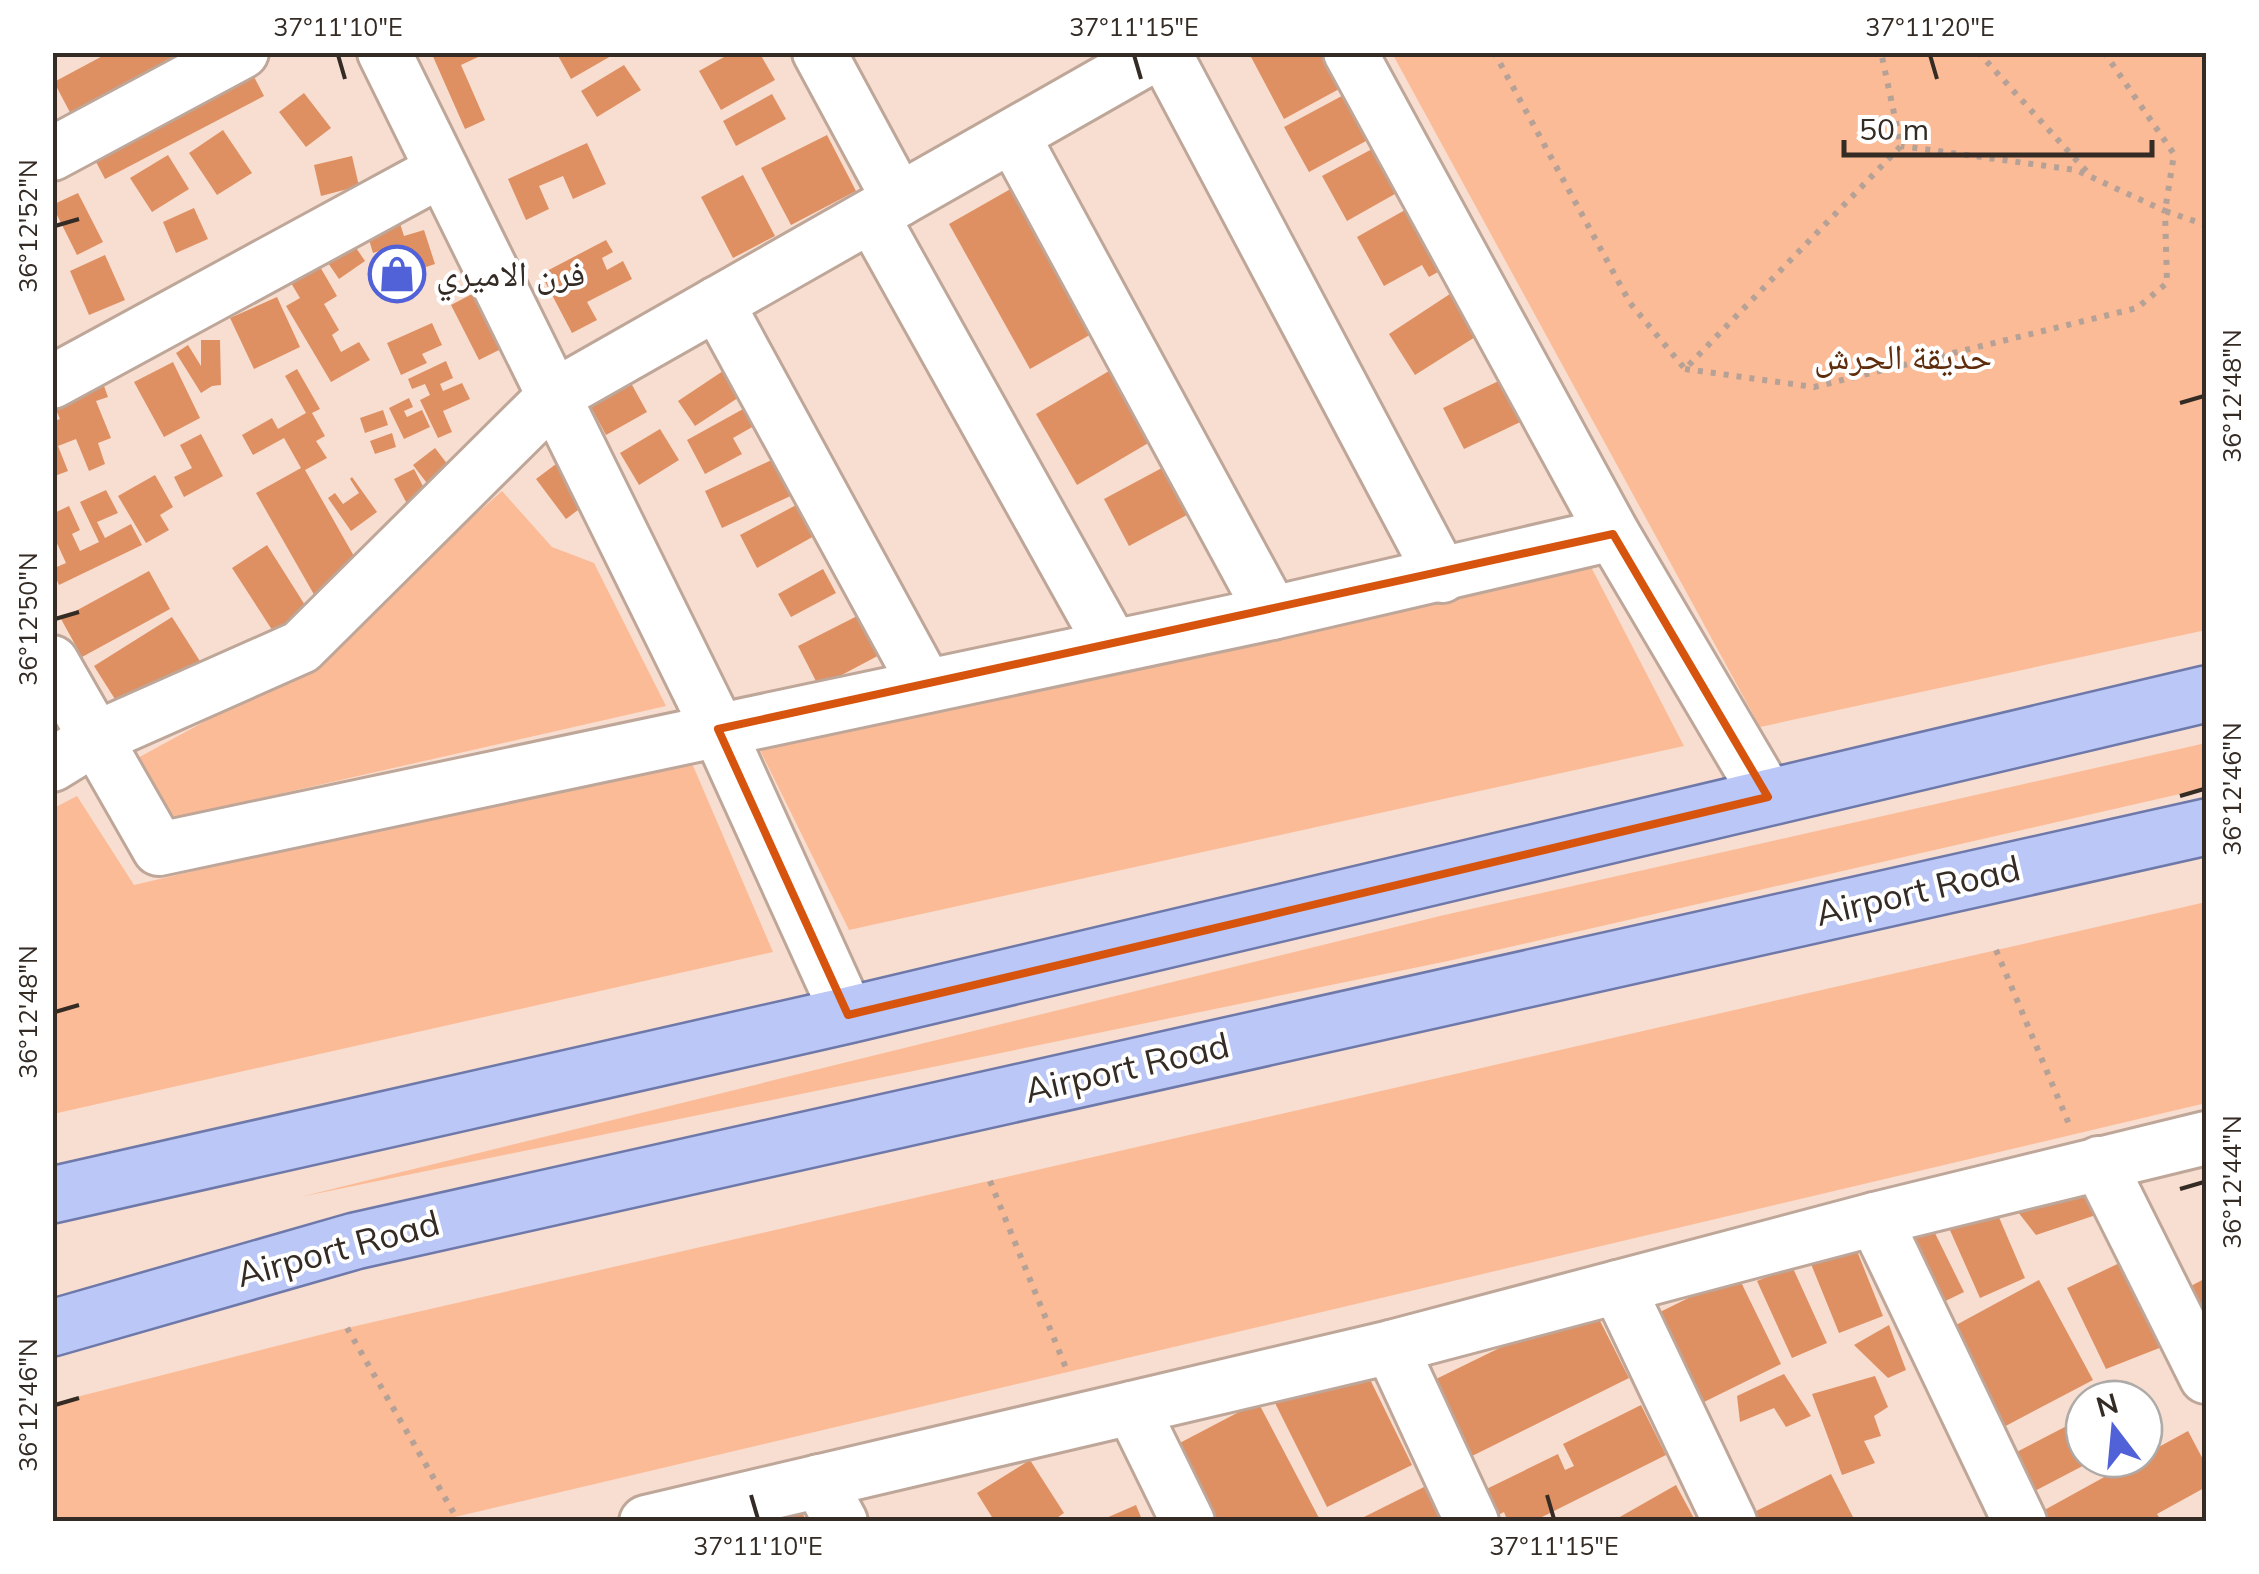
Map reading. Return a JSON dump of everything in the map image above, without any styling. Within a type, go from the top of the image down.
[{"type":"main road","points":[[52,1195],[848,1015],[2206,694]]},
{"type":"main road","name":"Airport Road","points":[[52,1328],[355,1241],[2206,826]]},
{"type":"main road","points":[[52,1214],[340,1130]]},
{"type":"main road","points":[[52,1297],[355,1241]]},
{"type":"street","points":[[52,154],[242,52]]},
{"type":"street","points":[[384,52],[718,729],[848,1015]]},
{"type":"street","points":[[819,52],[886,208],[1112,646]]},
{"type":"street","points":[[52,764],[96,738],[301,647],[554,396],[1162,52],[1442,576]]},
{"type":"street","points":[[1350,52],[1613,534],[1768,797]]},
{"type":"street","points":[[1013,136],[1272,613]]},
{"type":"street","points":[[52,382],[442,170]]},
{"type":"street","points":[[717,303],[926,686]]},
{"type":"street","points":[[52,662],[160,849],[1272,613],[1613,534]]},
{"type":"street","points":[[646,1522],[830,1501],[1132,1408],[1390,1347],[1875,1219],[2086,1149],[2206,1138]]},
{"type":"street","points":[[2086,1149],[2206,1378]]},
{"type":"street","points":[[1875,1219],[2020,1522]]},
{"type":"street","points":[[1618,1288],[1730,1522]]},
{"type":"street","points":[[1390,1347],[1472,1522]]},
{"type":"street","points":[[1132,1408],[1188,1522]]},
{"type":"path","points":[[1494,52],[1630,302],[1685,370],[1814,387],[2137,308],[2167,283],[2165,211],[2174,154],[2104,52]]},
{"type":"path","points":[[1881,52],[1901,146]]},
{"type":"path","points":[[1978,52],[2091,176]]},
{"type":"path","points":[[1685,370],[1901,146]]},
{"type":"path","points":[[1901,146],[2076,170],[2165,211],[2206,224]]},
{"type":"path","points":[[1996,950],[2086,1149]]},
{"type":"path","points":[[990,1181],[1068,1373]]},
{"type":"path","points":[[348,1328],[460,1522]]},
{"type":"highlighted area","points":[[1613,534],[1768,797],[848,1015],[718,729]]},
{"type":"green space","name":"حديقة الحرش","points":[[1392,53],[2206,53],[2206,630],[1760,727]]},
{"type":"green space","points":[[502,491],[552,547],[594,563],[666,706],[169,819],[134,760],[303,668]]},
{"type":"green space","points":[[1589,563],[1684,746],[849,930],[752,734]]},
{"type":"green space","points":[[2206,743],[2206,788],[1448,961],[300,1197],[1440,916]]},
{"type":"green space","points":[[688,754],[773,952],[53,1114],[52,809],[77,796],[134,885]]},
{"type":"green space","points":[[2206,902],[2206,1103],[438,1521],[53,1521],[53,1403],[347,1328]]},
{"type":"building","points":[[110,52],[241,52],[264,96],[105,179],[54,82]]},
{"type":"building","points":[[431,52],[489,52],[461,65],[485,120],[465,129]]},
{"type":"building","points":[[556,52],[618,52],[571,79]]},
{"type":"building","points":[[733,52],[759,52],[775,80],[721,110],[699,71]]},
{"type":"building","points":[[1260,52],[1337,52],[1352,82],[1284,119],[1251,57]]},
{"type":"building","points":[[624,65],[641,90],[597,117],[581,91]]},
{"type":"building","points":[[1353,90],[1377,135],[1309,172],[1284,127]]},
{"type":"building","points":[[304,93],[331,128],[306,147],[279,112]]},
{"type":"building","points":[[772,94],[786,119],[736,146],[723,121]]},
{"type":"building","points":[[223,130],[252,173],[217,195],[189,153]]},
{"type":"building","points":[[827,135],[856,191],[791,225],[761,168]]},
{"type":"building","points":[[1385,142],[1409,186],[1347,221],[1322,176]]},
{"type":"building","points":[[587,143],[606,184],[573,199],[563,176],[539,186],[549,209],[526,220],[508,179]]},
{"type":"building","points":[[168,155],[189,189],[152,212],[130,178]]},
{"type":"building","points":[[352,156],[359,186],[321,196],[314,165]]},
{"type":"building","points":[[743,175],[775,236],[733,258],[701,197]]},
{"type":"building","points":[[1021,183],[1102,328],[1030,369],[949,224]]},
{"type":"building","points":[[78,193],[103,242],[77,255],[52,205]]},
{"type":"building","points":[[1421,201],[1456,262],[1429,277],[1422,265],[1384,286],[1357,237]]},
{"type":"building","points":[[194,208],[208,239],[176,253],[163,222]]},
{"type":"building","points":[[397,214],[404,236],[424,230],[435,264],[399,276],[395,263],[403,261],[398,245],[373,253],[367,233]]},
{"type":"building","points":[[350,239],[365,261],[339,279],[324,257]]},
{"type":"building","points":[[606,240],[613,252],[602,258],[607,270],[623,261],[632,279],[587,302],[597,320],[572,333],[541,274]]},
{"type":"building","points":[[105,255],[125,300],[89,315],[70,271]]},
{"type":"building","points":[[319,265],[337,296],[324,304],[339,330],[332,335],[341,352],[359,342],[370,360],[331,382],[286,306],[300,298],[291,283]]},
{"type":"building","points":[[1456,290],[1483,332],[1415,375],[1389,334]]},
{"type":"building","points":[[474,293],[501,349],[479,360],[451,305]]},
{"type":"building","points":[[277,297],[300,347],[254,369],[230,318]]},
{"type":"building","points":[[432,323],[442,345],[422,354],[427,363],[401,375],[387,343]]},
{"type":"building","points":[[201,340],[220,340],[221,385],[201,393],[176,353],[188,345],[201,366]]},
{"type":"building","points":[[446,361],[453,378],[440,384],[443,391],[462,383],[470,399],[443,411],[452,432],[438,438],[420,400],[430,395],[425,384],[412,389],[408,379]]},
{"type":"building","points":[[1126,361],[1167,432],[1077,485],[1036,414]]},
{"type":"building","points":[[173,362],[200,418],[164,437],[134,382]]},
{"type":"building","points":[[729,367],[747,392],[695,426],[678,401]]},
{"type":"building","points":[[297,369],[320,409],[312,413],[325,436],[316,441],[327,458],[305,470],[371,586],[324,612],[256,493],[301,468],[284,438],[253,455],[242,435],[272,418],[278,429],[306,413],[285,376]]},
{"type":"building","points":[[1515,373],[1535,415],[1464,449],[1443,408]]},
{"type":"building","points":[[626,374],[647,412],[606,435],[585,396]]},
{"type":"building","points":[[90,380],[93,390],[104,386],[108,397],[96,401],[111,438],[98,443],[105,464],[89,471],[76,439],[58,446],[68,471],[52,477],[52,422],[60,419],[52,400]]},
{"type":"building","points":[[409,398],[413,407],[404,411],[407,417],[422,410],[430,427],[404,439],[389,408]]},
{"type":"building","points":[[745,408],[754,426],[733,438],[742,454],[705,474],[687,440]]},
{"type":"building","points":[[383,410],[388,425],[365,433],[360,418]]},
{"type":"building","points":[[660,429],[679,460],[639,485],[620,453]]},
{"type":"building","points":[[392,433],[396,447],[375,454],[370,441]]},
{"type":"building","points":[[201,434],[223,476],[184,497],[174,477],[192,468],[180,445]]},
{"type":"building","points":[[435,448],[472,496],[450,513],[413,465]]},
{"type":"building","points":[[568,455],[598,495],[566,519],[536,479]]},
{"type":"building","points":[[780,456],[797,493],[722,528],[705,491]]},
{"type":"building","points":[[1173,462],[1198,509],[1129,546],[1104,499]]},
{"type":"building","points":[[414,469],[445,528],[425,538],[394,479]]},
{"type":"building","points":[[155,475],[173,507],[160,515],[169,530],[146,543],[118,496]]},
{"type":"building","points":[[352,477],[377,512],[351,531],[328,498],[335,493],[343,504],[359,493]]},
{"type":"building","points":[[106,490],[118,513],[97,522],[105,538],[131,524],[142,545],[59,585],[52,569],[66,563],[55,539],[52,540],[52,514],[69,506],[80,530],[72,534],[80,551],[99,542],[80,502]]},
{"type":"building","points":[[798,504],[816,535],[757,568],[740,535]]},
{"type":"building","points":[[267,545],[310,613],[276,636],[232,568]]},
{"type":"building","points":[[823,569],[836,593],[791,617],[778,594]]},
{"type":"building","points":[[149,571],[170,609],[82,657],[61,619]]},
{"type":"building","points":[[867,611],[887,651],[819,687],[798,646]]},
{"type":"building","points":[[172,617],[203,666],[125,715],[94,666]]},
{"type":"building","points":[[2088,1189],[2096,1215],[2036,1235],[2018,1212]]},
{"type":"building","points":[[1995,1208],[2025,1278],[1980,1298],[1949,1228]]},
{"type":"building","points":[[1929,1221],[1964,1292],[1933,1307],[1899,1236]]},
{"type":"building","points":[[1855,1246],[1883,1316],[1839,1333],[1811,1264]]},
{"type":"building","points":[[2130,1258],[2172,1343],[2106,1369],[2067,1288]]},
{"type":"building","points":[[1792,1266],[1827,1343],[1792,1358],[1757,1281]]},
{"type":"building","points":[[1737,1274],[1781,1364],[1702,1403],[1658,1313]]},
{"type":"building","points":[[2206,1278],[2206,1329],[2187,1288]]},
{"type":"building","points":[[2039,1280],[2092,1379],[2064,1379],[2064,1395],[1998,1430],[1945,1331]]},
{"type":"building","points":[[1591,1303],[1629,1378],[1470,1457],[1432,1381]]},
{"type":"building","points":[[1889,1325],[1906,1370],[1888,1378],[1854,1345]]},
{"type":"building","points":[[1361,1361],[1412,1465],[1327,1507],[1275,1403]]},
{"type":"building","points":[[1784,1374],[1811,1416],[1786,1427],[1774,1408],[1740,1422],[1737,1396]]},
{"type":"building","points":[[1875,1376],[1888,1407],[1874,1416],[1881,1436],[1864,1441],[1875,1463],[1842,1475],[1812,1394]]},
{"type":"building","points":[[1258,1402],[1319,1518],[1313,1522],[1213,1522],[1174,1446]]},
{"type":"building","points":[[1641,1405],[1666,1455],[1532,1522],[1508,1522],[1504,1512],[1484,1522],[1470,1497],[1558,1454],[1565,1470],[1574,1466],[1563,1444]]},
{"type":"building","points":[[2064,1427],[2064,1476],[2029,1494],[2009,1456]]},
{"type":"building","points":[[2188,1431],[2206,1465],[2206,1487],[2157,1514],[2162,1522],[2044,1522],[2039,1513],[2101,1479],[2164,1479],[2164,1444]]},
{"type":"building","points":[[1030,1460],[1064,1513],[1051,1522],[995,1522],[977,1493]]},
{"type":"building","points":[[1831,1474],[1854,1519],[1751,1522],[1748,1515]]},
{"type":"building","points":[[1676,1485],[1696,1522],[1611,1522]]},
{"type":"building","points":[[1424,1487],[1442,1522],[1354,1522]]},
{"type":"building","points":[[1136,1505],[1143,1522],[1097,1522]]},
{"type":"building","points":[[799,1507],[807,1522],[732,1522]]},
{"type":"place","name":"فرن الاميري","points":[[397,274]]}]
